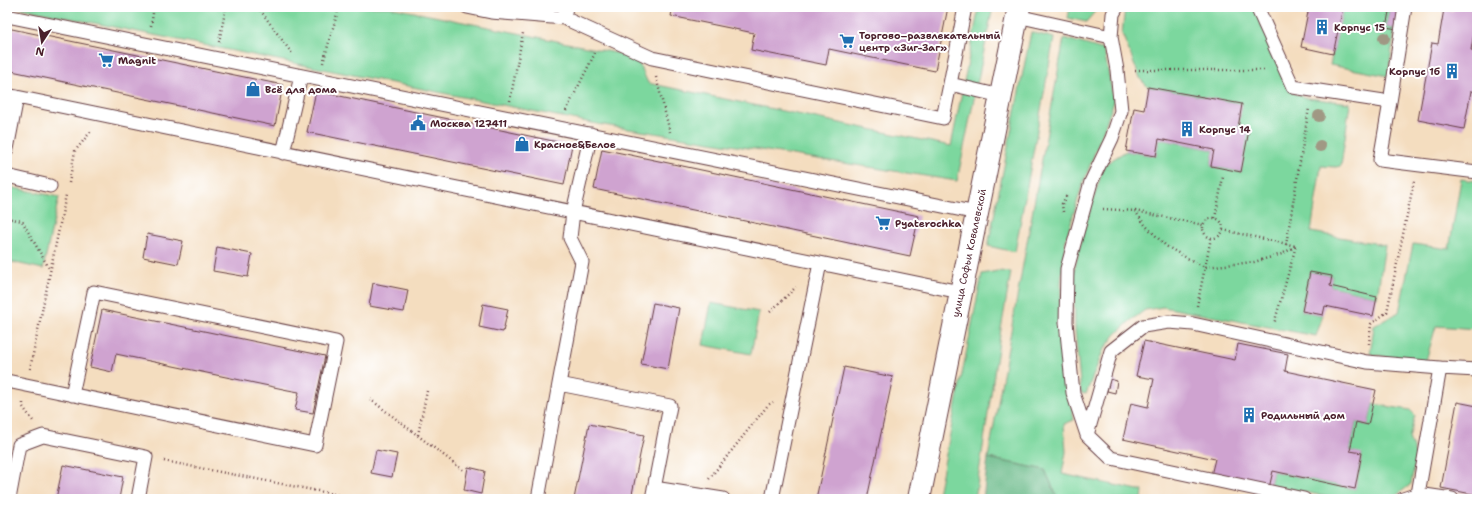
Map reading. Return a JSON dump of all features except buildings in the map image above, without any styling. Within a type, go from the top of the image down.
[{"type":"street","name":"улица Софьи Ковалевской","points":[[919,499],[1018,11]]},
{"type":"lane","points":[[467,7],[491,12],[526,15],[565,12],[604,36],[652,58],[943,118],[965,7]]},
{"type":"lane","points":[[1117,7],[1113,14],[1111,37],[1117,70],[1121,111],[1112,138],[1091,182],[1067,270],[1066,322],[1073,394],[1087,435],[1111,458],[1304,499]]},
{"type":"lane","points":[[1257,7],[1293,87],[1390,102]]},
{"type":"lane","points":[[1405,7],[1380,160],[1477,172]]},
{"type":"lane","points":[[1018,11],[1111,37]]},
{"type":"lane","points":[[7,16],[977,213]]},
{"type":"lane","points":[[283,153],[310,77]]},
{"type":"lane","points":[[950,84],[1001,96]]},
{"type":"lane","points":[[7,149],[12,96],[960,292]]},
{"type":"lane","points":[[538,499],[582,262],[570,238],[573,212],[591,134]]},
{"type":"lane","points":[[7,176],[50,186]]},
{"type":"lane","points":[[772,499],[820,263]]},
{"type":"lane","points":[[7,381],[315,445],[336,342],[94,292],[72,394]]},
{"type":"lane","points":[[1087,435],[1111,351],[1143,326],[1169,322],[1193,324],[1367,362],[1477,370]]},
{"type":"lane","points":[[1418,494],[1440,368]]},
{"type":"lane","points":[[559,384],[670,406],[653,494],[696,495],[723,499]]},
{"type":"lane","points":[[9,499],[19,445],[43,436],[146,457],[138,499]]},
{"type":"lane","points":[[1403,499],[1418,494],[1452,499]]},
{"type":"path","points":[[216,58],[226,7]]},
{"type":"path","points":[[258,7],[310,77]]},
{"type":"path","points":[[310,77],[339,7]]},
{"type":"path","points":[[506,117],[526,15]]},
{"type":"path","points":[[558,128],[604,36]]},
{"type":"path","points":[[652,58],[676,152]]},
{"type":"path","points":[[1117,70],[1286,70]]},
{"type":"path","points":[[1286,245],[1312,90]]},
{"type":"path","points":[[43,436],[23,407],[27,385],[75,151],[104,116]]},
{"type":"path","points":[[1367,362],[1371,324],[1387,312],[1417,164]]},
{"type":"path","points":[[1215,218],[1223,177]]},
{"type":"path","points":[[1084,208],[1135,211],[1203,226]]},
{"type":"path","points":[[1135,211],[1145,225],[1166,246],[1205,267],[1254,262],[1282,254],[1296,246]]},
{"type":"path","points":[[7,218],[22,221],[51,270]]},
{"type":"path","points":[[1215,218],[1222,222],[1223,230],[1219,236],[1211,238],[1204,233],[1203,226],[1208,219],[1215,218]]},
{"type":"path","points":[[1223,230],[1296,246]]},
{"type":"path","points":[[1193,324],[1211,238]]},
{"type":"path","points":[[1269,340],[1296,246]]},
{"type":"path","points":[[696,495],[768,405],[795,387]]},
{"type":"path","points":[[418,435],[427,391]]},
{"type":"path","points":[[370,399],[463,470]]},
{"type":"path","points":[[146,457],[359,499]]},
{"type":"green space","points":[[14,7],[389,7],[636,57],[648,83],[951,146],[979,7],[993,7],[957,181],[597,124]]},
{"type":"green space","points":[[1070,7],[1099,7],[1086,22],[1068,18]]},
{"type":"green space","points":[[1125,7],[1253,7],[1293,93],[1307,98],[1350,103],[1341,166],[1321,166],[1311,232],[1385,245],[1377,297],[1330,286],[1332,276],[1310,272],[1302,311],[1323,315],[1316,336],[1163,307],[1145,310],[1115,335],[1103,351],[1086,394],[1081,393],[1075,330],[1074,271],[1083,233],[1104,165],[1126,151],[1156,156],[1159,139],[1214,150],[1211,166],[1241,172],[1238,128],[1242,104],[1148,87],[1141,80],[1122,34]]},
{"type":"green space","points":[[1343,7],[1390,7],[1386,27],[1395,29],[1388,76],[1330,65]]},
{"type":"green space","points":[[1031,32],[1054,38],[1015,252],[988,246]]},
{"type":"green space","points":[[1064,38],[1104,50],[1114,102],[1081,189],[1065,243],[1061,283],[1061,341],[1074,420],[1064,424],[1066,452],[1062,474],[1143,491],[1142,499],[1058,499],[1045,470],[988,458]]},
{"type":"green space","points":[[1461,179],[1477,181],[1477,329],[1436,326],[1425,364],[1370,354],[1374,326],[1399,312],[1413,244],[1449,249]]},
{"type":"green space","points":[[10,187],[59,197],[43,269],[7,261],[7,200]]},
{"type":"green space","points":[[997,271],[1011,272],[975,499],[937,499],[982,274]]},
{"type":"green space","points":[[711,303],[759,312],[751,354],[703,345]]},
{"type":"green space","points":[[1373,404],[1410,410],[1415,415],[1409,438],[1416,456],[1411,484],[1397,495],[1386,499],[1338,499],[1270,485],[1273,471],[1355,489],[1362,454],[1350,451],[1356,422],[1368,425]]},
{"type":"green space","points":[[988,458],[1045,470],[1058,499],[983,499]]},
{"type":"place","name":"Корпус 15","points":[[1322,27]]},
{"type":"place","name":"Торгово–развлекательный центр «Зиг-Заг»","points":[[847,41]]},
{"type":"place","name":"Magnit","points":[[106,60]]},
{"type":"place","name":"Корпус 1б","points":[[1452,71]]},
{"type":"place","name":"Всё для дома","points":[[253,89]]},
{"type":"place","name":"Москва 127411","points":[[418,123]]},
{"type":"place","name":"Корпус 14","points":[[1187,129]]},
{"type":"place","name":"Красное&Белое","points":[[522,144]]},
{"type":"place","name":"Pyaterochka","points":[[883,223]]},
{"type":"place","name":"Родильный дом","points":[[1249,415]]}]
